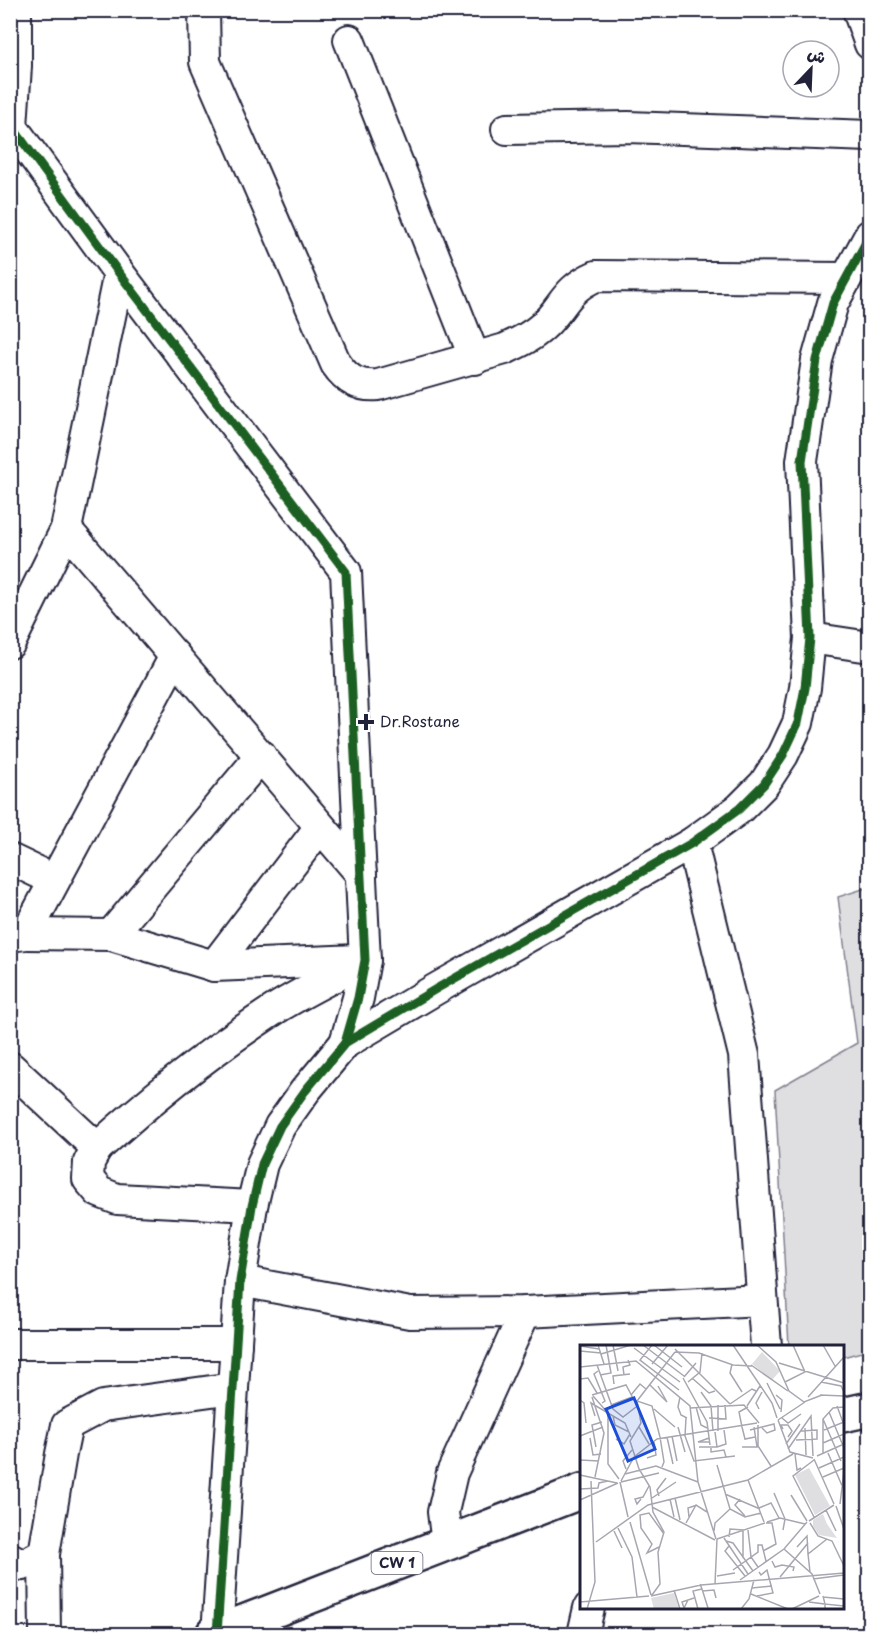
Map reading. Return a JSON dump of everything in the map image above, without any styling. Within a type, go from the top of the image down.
[{"type":"main road","points":[[844,1415],[870,1409]]},
{"type":"main road","name":"CW 1","points":[[216,1634],[580,1492]]},
{"type":"street","points":[[16,10],[11,133],[346,572],[365,960],[358,998],[345,1043]]},
{"type":"street","points":[[204,10],[205,62],[336,364],[340,371],[354,382],[378,386],[476,359],[524,340],[541,328],[572,290],[597,276],[846,278]]},
{"type":"street","points":[[858,10],[870,44]]},
{"type":"street","points":[[349,40],[476,359]]},
{"type":"street","points":[[507,129],[628,127],[870,136]]},
{"type":"street","points":[[216,1634],[240,1281],[252,1206],[262,1164],[280,1126],[305,1091],[345,1043],[692,843],[739,809],[764,784],[783,755],[798,723],[805,688],[810,638],[802,461],[817,360],[833,303],[870,235]]},
{"type":"street","points":[[10,643],[66,529],[118,273]]},
{"type":"street","points":[[66,529],[361,874]]},
{"type":"street","points":[[810,638],[870,647]]},
{"type":"street","points":[[18,935],[54,880],[175,657]]},
{"type":"street","points":[[111,935],[261,756]]},
{"type":"street","points":[[214,966],[320,826]]},
{"type":"street","points":[[692,843],[744,1055],[766,1345]]},
{"type":"street","points":[[10,859],[54,880]]},
{"type":"street","points":[[18,935],[111,935],[214,966],[365,960]]},
{"type":"street","points":[[252,1206],[117,1199],[99,1192],[88,1179],[89,1162],[97,1148],[133,1115],[192,1068],[271,1011],[365,960]]},
{"type":"street","points":[[10,1067],[97,1148]]},
{"type":"street","points":[[240,1281],[410,1313],[525,1312],[762,1300]]},
{"type":"street","points":[[447,1544],[443,1512],[452,1473],[525,1312]]},
{"type":"street","points":[[10,1344],[236,1344]]},
{"type":"street","points":[[45,1635],[44,1554],[68,1425],[103,1406],[233,1388]]},
{"type":"street","points":[[10,1558],[23,1565],[44,1554]]},
{"type":"street","points":[[583,1635],[589,1609]]},
{"type":"shaded area","points":[[869,887],[869,1350],[844,1357],[844,1345],[789,1345],[775,1090],[857,1043],[838,897]]},
{"type":"cycle path","points":[[10,124],[119,273],[346,572],[365,960],[358,998],[345,1043]]},
{"type":"cycle path","points":[[217,1634],[240,1281],[252,1206],[262,1164],[280,1126],[305,1091],[345,1043],[692,843],[739,809],[764,784],[783,755],[798,723],[805,688],[810,638],[802,461],[817,360],[833,303],[870,235]]},
{"type":"place","name":"Dr.Rostane","points":[[366,722]]}]
